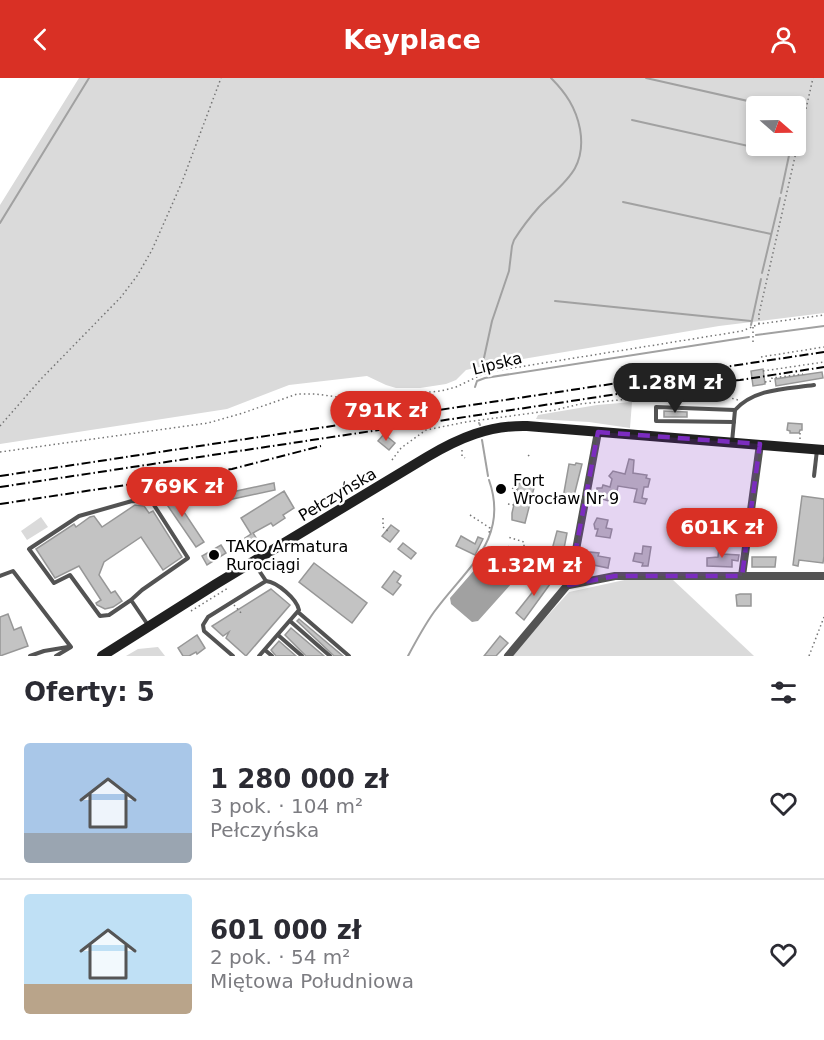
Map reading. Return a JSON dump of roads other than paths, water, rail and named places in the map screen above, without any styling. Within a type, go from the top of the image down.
[{"type":"main road","name":"Pełczyńska","points":[[102,656],[436,452],[472,434],[489,429],[519,426],[820,449]]},
{"type":"street","points":[[508,656],[569,585],[598,432]]},
{"type":"street","points":[[742,576],[760,444]]},
{"type":"street","points":[[569,585],[615,576],[824,576]]},
{"type":"lane","points":[[734,422],[656,421],[656,407],[735,410],[756,394],[814,385]]},
{"type":"lane","points":[[732,442],[735,410]]},
{"type":"lane","points":[[814,476],[820,449]]},
{"type":"lane","points":[[132,501],[152,502],[188,558],[131,600],[109,615],[100,616],[70,575],[54,583],[29,549],[79,516],[132,501]]},
{"type":"lane","points":[[254,563],[266,581]]},
{"type":"lane","points":[[0,576],[13,571],[71,647]]},
{"type":"lane","points":[[233,656],[204,631],[205,619],[266,581],[272,582],[297,603],[298,612],[349,656]]},
{"type":"lane","points":[[131,600],[149,627]]},
{"type":"lane","points":[[260,656],[298,612]]},
{"type":"lane","points":[[290,621],[330,656]]},
{"type":"lane","points":[[278,635],[302,656]]},
{"type":"lane","points":[[30,656],[44,651],[71,647]]},
{"type":"lane","points":[[56,656],[71,647]]},
{"type":"lane","points":[[265,650],[272,656]]},
{"type":"waterway","points":[[0,223],[89,78]]},
{"type":"waterway","points":[[482,367],[492,321],[509,271],[514,240],[536,211],[565,182],[577,165],[580,155],[580,129],[576,114],[566,95],[551,78]]},
{"type":"waterway","points":[[646,78],[746,101]]},
{"type":"waterway","points":[[632,120],[746,145]]},
{"type":"waterway","points":[[781,193],[789,156]]},
{"type":"waterway","points":[[762,273],[780,198]]},
{"type":"waterway","points":[[623,202],[771,234]]},
{"type":"waterway","points":[[751,325],[761,279]]},
{"type":"waterway","points":[[555,301],[751,321]]},
{"type":"waterway","points":[[756,335],[824,326]]},
{"type":"waterway","points":[[475,387],[477,381],[485,378],[749,337]]},
{"type":"waterway","points":[[482,440],[488,476]]},
{"type":"waterway","points":[[408,656],[430,617],[471,567],[489,537],[494,520],[494,501],[489,480]]},
{"type":"railway","points":[[0,476],[824,352]]},
{"type":"railway","points":[[0,487],[631,392],[740,380],[824,367]]},
{"type":"railway","points":[[0,504],[232,469],[321,446]]},
{"type":"place","name":"Fort Wrocław Nr 9","points":[[501,489]]},
{"type":"place","name":"TAKO Armatura Rurociągi","points":[[214,555]]}]
